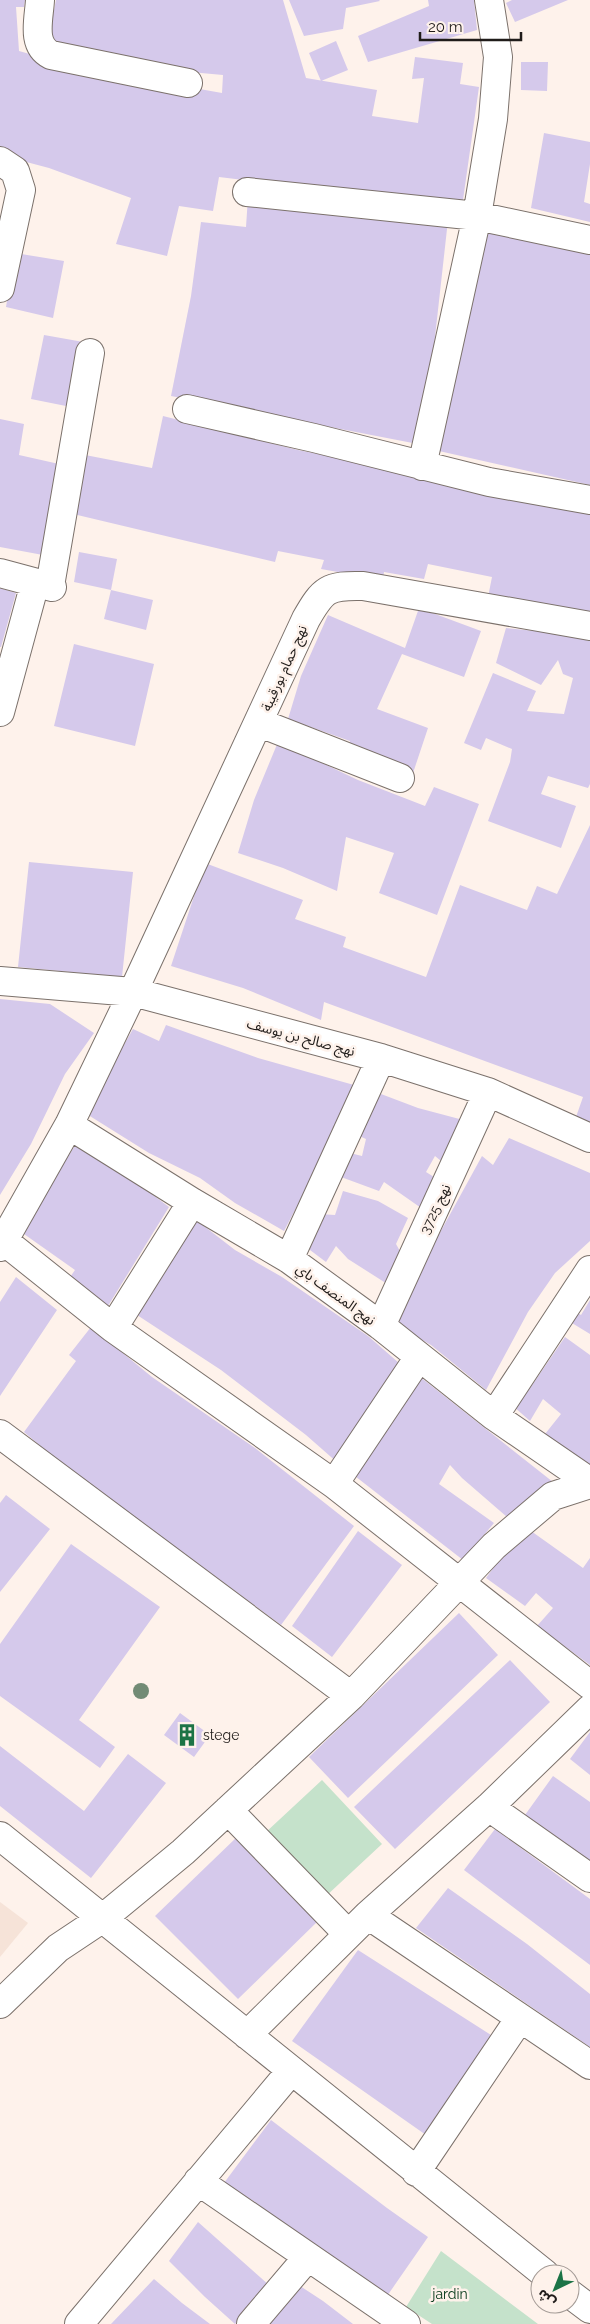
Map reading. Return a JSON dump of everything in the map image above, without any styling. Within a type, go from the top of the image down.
[{"type":"street","points":[[40,0],[38,42],[44,51],[51,55],[188,83]]},
{"type":"street","points":[[422,466],[477,216],[493,119],[498,57],[489,0]]},
{"type":"street","points":[[0,161],[15,171],[22,190],[0,288]]},
{"type":"street","points":[[247,192],[477,216],[590,240]]},
{"type":"street","points":[[0,712],[51,587],[90,353]]},
{"type":"street","points":[[186,409],[314,438],[489,482],[590,500]]},
{"type":"street","points":[[0,573],[51,587]]},
{"type":"street","name":"نهج حمام بورقيبة","points":[[2,1244],[69,1124],[134,992],[260,723],[306,619],[320,596],[329,588],[343,585],[363,586],[590,626]]},
{"type":"street","points":[[260,723],[400,778]]},
{"type":"street","name":"نهج صالح بن يوسف","points":[[0,981],[134,992],[381,1058],[488,1092],[590,1138]]},
{"type":"street","points":[[289,1259],[381,1058]]},
{"type":"street","name":"نهج 3725","points":[[381,1326],[488,1092]]},
{"type":"street","name":"نهج المنصف باي","points":[[69,1124],[192,1202],[289,1259],[381,1326],[494,1416],[590,1483]]},
{"type":"street","points":[[113,1328],[192,1202]]},
{"type":"street","points":[[2,1244],[113,1328],[334,1484],[590,1685]]},
{"type":"street","points":[[494,1416],[590,1270]]},
{"type":"street","points":[[334,1484],[419,1357]]},
{"type":"street","points":[[0,1434],[351,1696]]},
{"type":"street","points":[[0,2004],[58,1948],[103,1918],[183,1852],[351,1696],[494,1546],[553,1496],[590,1483]]},
{"type":"street","points":[[247,2035],[348,1934],[489,1807],[590,1709]]},
{"type":"street","points":[[489,1807],[590,1878]]},
{"type":"street","points":[[228,1810],[348,1934]]},
{"type":"street","points":[[0,1836],[532,2264]]},
{"type":"street","points":[[368,1915],[590,2065]]},
{"type":"street","points":[[416,2172],[520,2018]]},
{"type":"street","points":[[79,2324],[291,2070]]},
{"type":"street","points":[[198,2182],[406,2324]]},
{"type":"street","points":[[251,2324],[307,2258]]},
{"type":"street","points":[[580,2302],[590,2310]]},
{"type":"shaded area","points":[[0,1902],[28,1923],[0,1957]]},
{"type":"green space","points":[[322,1780],[382,1844],[325,1897],[265,1833]]},
{"type":"green space","name":"jardin","points":[[441,2251],[538,2324],[432,2324],[406,2307]]},
{"type":"building","points":[[0,0],[25,0],[24,7],[16,7],[19,51],[76,67],[222,93],[223,75],[190,72],[47,45],[56,0],[283,0],[306,78],[377,90],[372,116],[418,123],[424,78],[412,79],[415,57],[463,63],[460,84],[479,87],[462,207],[219,177],[213,211],[179,206],[167,256],[116,244],[131,198],[49,168],[0,155]]},
{"type":"building","points":[[289,0],[380,1],[346,8],[343,29],[304,36]]},
{"type":"building","points":[[428,0],[474,0],[477,30],[368,62],[358,36],[429,6]]},
{"type":"building","points":[[512,0],[568,0],[515,22],[506,3]]},
{"type":"building","points":[[336,41],[348,70],[321,81],[309,53]]},
{"type":"building","points":[[521,62],[548,62],[547,91],[521,90]]},
{"type":"building","points":[[544,133],[590,142],[590,164],[584,202],[590,204],[590,222],[531,208]]},
{"type":"building","points":[[248,197],[448,220],[423,445],[171,396],[191,296],[201,222],[246,227]]},
{"type":"building","points":[[483,223],[590,247],[590,485],[439,451]]},
{"type":"building","points":[[15,253],[64,261],[53,318],[6,307]]},
{"type":"building","points":[[44,335],[89,343],[76,408],[31,399]]},
{"type":"building","points":[[163,416],[298,450],[590,509],[590,614],[488,597],[492,577],[428,564],[424,579],[384,572],[383,580],[321,569],[324,560],[278,551],[275,562],[69,513],[80,454],[152,468]]},
{"type":"building","points":[[0,419],[24,424],[19,455],[59,464],[43,555],[0,547]]},
{"type":"building","points":[[79,552],[117,559],[111,590],[74,582]]},
{"type":"building","points":[[0,588],[16,593],[1,647],[0,647]]},
{"type":"building","points":[[111,590],[153,600],[146,630],[104,619]]},
{"type":"building","points":[[419,608],[481,631],[464,677],[402,654],[377,709],[428,728],[413,773],[349,748],[350,741],[288,719],[301,676],[328,615],[405,648]]},
{"type":"building","points":[[506,628],[555,633],[590,641],[590,784],[588,788],[548,776],[541,794],[576,806],[561,848],[488,821],[510,762],[512,749],[486,738],[481,750],[464,743],[493,673],[536,691],[527,711],[564,714],[573,678],[563,674],[558,660],[541,685],[496,663]]},
{"type":"building","points":[[74,644],[154,664],[135,746],[54,726]]},
{"type":"building","points":[[278,742],[358,780],[425,806],[434,787],[479,804],[437,915],[379,893],[394,853],[346,837],[337,891],[283,868],[238,853],[254,800]]},
{"type":"building","points":[[590,825],[590,1123],[576,1117],[583,1097],[324,1002],[321,1020],[243,988],[171,966],[205,863],[303,900],[295,919],[346,937],[343,947],[426,977],[460,885],[527,910],[537,886],[557,894]]},
{"type":"building","points":[[29,862],[133,872],[122,977],[18,967]]},
{"type":"building","points":[[0,999],[50,1004],[94,1033],[65,1074],[31,1144],[0,1195]]},
{"type":"building","points":[[166,1025],[258,1058],[354,1085],[308,1185],[284,1231],[235,1203],[200,1178],[149,1153],[85,1113],[133,1029],[159,1041]]},
{"type":"building","points":[[381,1094],[418,1108],[467,1121],[447,1166],[435,1156],[426,1172],[442,1182],[424,1210],[384,1182],[379,1191],[341,1177],[350,1153],[362,1156],[366,1139],[357,1135]]},
{"type":"building","points":[[509,1138],[590,1173],[590,1241],[555,1273],[528,1312],[486,1390],[431,1345],[391,1322],[482,1156],[493,1165]]},
{"type":"building","points":[[76,1144],[133,1180],[169,1207],[108,1306],[68,1280],[75,1270],[24,1234],[45,1193]]},
{"type":"building","points":[[343,1191],[378,1201],[408,1218],[396,1244],[406,1262],[392,1287],[348,1259],[336,1246],[326,1262],[306,1247],[319,1214],[335,1215]]},
{"type":"building","points":[[191,1216],[235,1250],[282,1277],[368,1336],[399,1363],[339,1464],[306,1435],[221,1370],[134,1313]]},
{"type":"building","points":[[16,1277],[57,1310],[0,1396],[0,1302]]},
{"type":"building","points":[[590,1300],[590,1334],[567,1320],[573,1310],[581,1315]]},
{"type":"building","points":[[91,1327],[152,1377],[255,1448],[354,1526],[281,1625],[51,1455],[24,1432],[76,1361],[69,1355]]},
{"type":"building","points":[[565,1337],[590,1355],[590,1467],[587,1468],[545,1434],[561,1414],[543,1399],[530,1421],[513,1406],[523,1387],[528,1391]]},
{"type":"building","points":[[419,1376],[553,1482],[507,1517],[462,1478],[450,1465],[439,1484],[494,1523],[463,1560],[351,1473]]},
{"type":"building","points":[[6,1495],[50,1529],[0,1592],[0,1503]]},
{"type":"building","points":[[524,1526],[583,1568],[590,1558],[590,1665],[537,1626],[553,1608],[536,1593],[525,1606],[486,1578]]},
{"type":"building","points":[[358,1531],[402,1565],[332,1657],[292,1626]]},
{"type":"building","points":[[71,1544],[160,1607],[79,1720],[115,1747],[100,1768],[0,1696],[0,1644]]},
{"type":"building","points":[[459,1613],[498,1655],[348,1798],[309,1757]]},
{"type":"building","points":[[510,1660],[550,1702],[395,1849],[354,1807]]},
{"type":"building","name":"stege","points":[[180,1713],[210,1735],[194,1757],[164,1735]]},
{"type":"building","points":[[590,1732],[590,1775],[570,1759]]},
{"type":"building","points":[[0,1746],[84,1811],[128,1754],[166,1783],[91,1878],[0,1806]]},
{"type":"building","points":[[553,1776],[590,1802],[590,1864],[525,1815]]},
{"type":"building","points":[[495,1829],[590,1899],[590,1965],[464,1870]]},
{"type":"building","points":[[238,1836],[318,1921],[238,1999],[155,1916]]},
{"type":"building","points":[[448,1888],[527,1944],[590,1994],[590,2047],[416,1928]]},
{"type":"building","points":[[358,1950],[491,2035],[426,2135],[292,2041]]},
{"type":"building","points":[[271,2120],[428,2237],[385,2299],[252,2200],[224,2183]]},
{"type":"building","points":[[198,2222],[269,2285],[235,2324],[169,2261]]},
{"type":"building","points":[[154,2279],[182,2303],[210,2324],[111,2324]]},
{"type":"building","points":[[297,2284],[323,2301],[353,2324],[269,2324]]},
{"type":"place","name":"stege","points":[[187,1735]]}]
